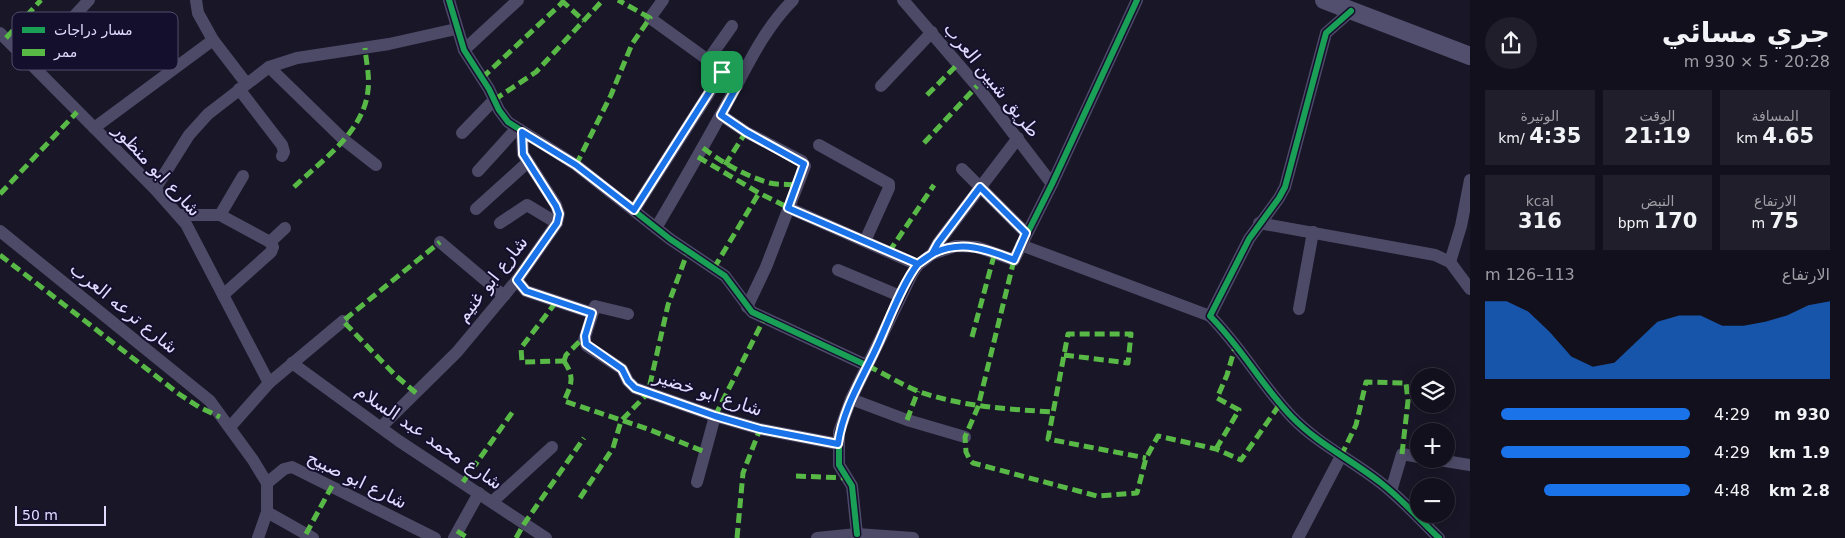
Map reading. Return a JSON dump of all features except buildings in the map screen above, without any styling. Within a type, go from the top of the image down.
[{"type":"street","points":[[78,12],[89,0]]},
{"type":"street","points":[[196,0],[198,13],[213,40],[282,145],[284,152],[282,156]]},
{"type":"street","points":[[449,0],[456,29],[464,50],[505,118],[519,130],[576,165],[656,228],[725,276],[748,307],[764,319],[868,366]]},
{"type":"street","points":[[464,50],[518,0]]},
{"type":"street","points":[[663,0],[650,18],[708,60],[737,86]]},
{"type":"street","points":[[656,228],[721,115],[764,35],[793,0]]},
{"type":"street","name":"طريق شبين العرب","points":[[903,0],[977,86],[1052,184]]},
{"type":"street","points":[[858,534],[853,492],[848,478],[840,468],[838,444],[842,422],[851,399],[900,296],[918,264],[932,254],[956,246],[967,246],[995,252],[1014,260],[1052,184],[1137,0]]},
{"type":"street","points":[[1324,0],[1470,56]]},
{"type":"street","points":[[1210,316],[1242,252],[1259,223],[1279,198],[1285,187],[1326,33],[1351,11]]},
{"type":"street","points":[[708,60],[732,26]]},
{"type":"street","points":[[155,189],[190,135],[208,114],[242,86],[269,68],[297,58],[389,44],[456,29]]},
{"type":"street","points":[[881,86],[932,32]]},
{"type":"street","name":"شارع ابو منظور","points":[[2,38],[12,47]]},
{"type":"street","points":[[178,66],[213,40]]},
{"type":"street","points":[[269,68],[344,140],[376,165]]},
{"type":"street","name":"شارع ابو منظور","points":[[38,70],[180,216],[191,231],[222,295],[269,382]]},
{"type":"street","points":[[94,128],[172,70]]},
{"type":"street","points":[[634,210],[722,72]]},
{"type":"street","points":[[462,133],[494,100]]},
{"type":"street","points":[[721,115],[746,132],[804,164],[766,267],[748,307]]},
{"type":"street","points":[[500,223],[527,205],[557,223],[559,214],[556,206],[523,154],[519,130]]},
{"type":"street","points":[[478,171],[519,130]]},
{"type":"street","points":[[932,254],[938,243],[1018,138]]},
{"type":"street","points":[[818,145],[888,184],[889,188],[864,241]]},
{"type":"street","points":[[476,210],[528,162]]},
{"type":"street","points":[[962,169],[980,187],[1024,239],[1210,316],[1236,344],[1292,418],[1312,435],[1391,491],[1439,538]]},
{"type":"street","points":[[220,215],[243,176]]},
{"type":"street","points":[[1450,262],[1461,226],[1470,180]]},
{"type":"street","points":[[788,208],[918,264]]},
{"type":"street","points":[[180,216],[220,215],[270,242],[272,250],[222,295]]},
{"type":"street","name":"شارع ابو غنيم","points":[[381,427],[444,366],[517,280],[557,223]]},
{"type":"street","points":[[1259,223],[1435,255],[1450,262],[1470,289]]},
{"type":"street","points":[[270,242],[285,228]]},
{"type":"street","name":"شارع ترعه العرب","points":[[0,231],[202,394],[230,428],[267,483]]},
{"type":"street","points":[[1299,309],[1313,232]]},
{"type":"street","points":[[440,242],[504,296]]},
{"type":"street","points":[[838,270],[900,296]]},
{"type":"street","points":[[517,280],[526,291],[594,310],[628,314]]},
{"type":"street","name":"شارع ابو خضير","points":[[594,310],[585,336],[586,344],[622,369],[631,385],[715,416],[780,434],[838,444]]},
{"type":"street","points":[[230,428],[269,382],[343,321]]},
{"type":"street","name":"شارع محمد عبد السلام","points":[[292,364],[399,441],[546,538]]},
{"type":"street","points":[[851,399],[907,420],[965,437]]},
{"type":"street","points":[[697,482],[715,416]]},
{"type":"street","points":[[492,502],[552,447]]},
{"type":"street","points":[[1391,491],[1402,454],[1410,455]]},
{"type":"street","points":[[1298,538],[1341,456]]},
{"type":"street","points":[[1455,463],[1470,465]]},
{"type":"street","name":"شارع ابو صبيح","points":[[267,483],[284,468],[292,467],[434,538]]},
{"type":"street","points":[[258,538],[267,512],[267,483]]},
{"type":"street","points":[[454,538],[480,493]]},
{"type":"street","points":[[267,512],[314,538]]},
{"type":"street","points":[[817,538],[858,534],[913,538]]},
{"type":"marked path","points":[[30,12],[41,0]]},
{"type":"marked path","points":[[561,0],[584,21]]},
{"type":"marked path","points":[[494,100],[536,72],[603,0]]},
{"type":"marked path","points":[[576,165],[611,95],[632,44],[650,18],[618,0]]},
{"type":"marked path","points":[[482,78],[563,2]]},
{"type":"marked path","points":[[6,38],[12,31]]},
{"type":"marked path","points":[[294,187],[329,156],[359,119],[365,105],[368,90],[365,48]]},
{"type":"marked path","points":[[927,95],[958,64]]},
{"type":"marked path","points":[[924,143],[977,86]]},
{"type":"marked path","points":[[0,194],[77,112]]},
{"type":"marked path","points":[[725,165],[746,132]]},
{"type":"marked path","points":[[703,148],[726,164],[752,177],[773,184],[798,185]]},
{"type":"marked path","points":[[698,157],[759,193],[789,208]]},
{"type":"marked path","points":[[889,252],[934,185]]},
{"type":"marked path","points":[[714,268],[759,193]]},
{"type":"marked path","points":[[416,393],[395,375],[343,321],[440,242]]},
{"type":"marked path","points":[[580,498],[613,448],[621,421],[648,393],[668,305],[688,251]]},
{"type":"marked path","points":[[972,337],[995,252]]},
{"type":"marked path","points":[[0,255],[179,394],[199,407],[220,417]]},
{"type":"marked path","points":[[1014,260],[978,407],[965,437],[966,452],[973,463],[1097,496],[1137,493],[1146,458],[1158,436],[1216,449],[1241,460],[1280,404]]},
{"type":"marked path","points":[[556,302],[521,348],[522,362],[564,361]]},
{"type":"marked path","points":[[715,416],[764,319]]},
{"type":"marked path","points":[[1064,355],[1128,363],[1131,334],[1068,334],[1048,439],[1146,458]]},
{"type":"marked path","points":[[564,361],[566,355],[585,336]]},
{"type":"marked path","points":[[1216,449],[1239,410],[1217,398],[1227,375],[1236,344]]},
{"type":"marked path","points":[[564,361],[571,376],[569,390],[564,401],[648,429],[705,452]]},
{"type":"marked path","points":[[868,366],[913,389],[936,397],[986,406],[1053,412]]},
{"type":"marked path","points":[[1341,456],[1356,425],[1366,382],[1406,383],[1408,401],[1402,454]]},
{"type":"marked path","points":[[907,420],[918,391]]},
{"type":"marked path","points":[[463,482],[514,410]]},
{"type":"marked path","points":[[737,538],[743,473],[760,429]]},
{"type":"marked path","points":[[516,538],[584,438]]},
{"type":"marked path","points":[[796,476],[848,478]]},
{"type":"marked path","points":[[306,534],[332,486]]},
{"type":"marked path","points":[[457,531],[468,538]]},
{"type":"cycle path","points":[[449,0],[464,50],[508,122],[576,165],[670,239],[725,276],[752,312],[868,366]]},
{"type":"cycle path","points":[[857,534],[852,486],[839,465],[839,432],[851,399],[912,274],[918,265],[932,254],[956,246],[977,247],[1014,260],[1052,184],[1137,0]]},
{"type":"cycle path","points":[[1351,11],[1326,33],[1285,187],[1249,239],[1210,316],[1232,341],[1271,393],[1302,427],[1389,489],[1439,538]]},
{"type":"route","points":[[722,72],[634,210],[576,165],[522,132],[523,154],[556,206],[559,214],[557,223],[517,280],[526,291],[592,313],[584,340],[586,344],[622,369],[628,381],[635,388],[715,416],[760,429],[797,438],[838,444],[839,432],[851,399],[896,303],[918,264],[932,254],[956,246],[977,247],[1014,260],[1026,233],[980,187],[938,243],[932,254],[924,260],[918,264],[788,208],[798,185],[804,164],[746,132],[721,115],[737,86],[722,72]]}]
